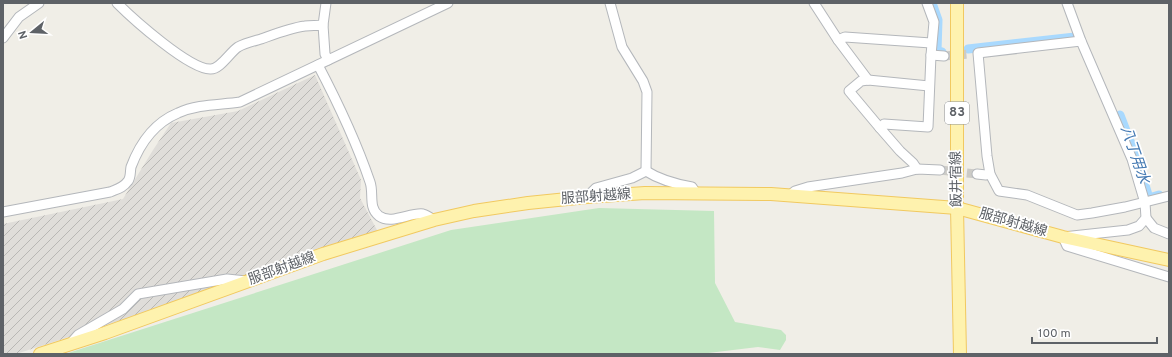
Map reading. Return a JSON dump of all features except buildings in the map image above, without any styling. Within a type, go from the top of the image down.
[{"type":"main road","name":"飯井宿線","points":[[957,3],[960,354]]},
{"type":"main road","name":"服部射越線","points":[[40,354],[323,254],[434,220],[528,203],[586,197],[644,193],[770,194],[958,208],[1063,237],[1169,260]]},
{"type":"street","points":[[3,38],[19,17],[39,3]]},
{"type":"street","points":[[117,3],[132,18],[165,45],[190,62],[202,68],[211,70],[218,67],[238,47],[298,27],[323,26]]},
{"type":"street","points":[[326,3],[323,26],[325,54],[328,60]]},
{"type":"street","points":[[3,212],[110,192],[122,187],[129,180],[131,167],[147,135],[157,126],[177,113],[206,105],[240,102],[448,3]]},
{"type":"street","points":[[610,3],[622,47],[643,81],[647,92],[646,171]]},
{"type":"street","points":[[814,3],[838,40],[868,80]]},
{"type":"street","points":[[880,128],[884,124],[928,127],[929,86],[934,22],[927,3]]},
{"type":"street","points":[[1067,3],[1081,41],[1132,159],[1145,203],[1146,218],[1154,228],[1169,234]]},
{"type":"street","points":[[838,40],[845,37],[932,43]]},
{"type":"street","points":[[1081,41],[974,54],[986,156],[990,174],[1000,191],[1026,195],[1077,215],[1145,203],[1169,196]]},
{"type":"street","points":[[931,55],[944,56]]},
{"type":"street","points":[[318,65],[343,114],[371,184],[371,200],[373,209],[378,216],[384,219],[391,219],[424,214],[434,220]]},
{"type":"street","points":[[917,169],[849,91],[861,81],[868,80],[929,86]]},
{"type":"street","points":[[790,195],[794,191],[808,187],[902,173],[917,169],[940,170]]},
{"type":"street","points":[[646,171],[656,178],[678,185],[692,187],[696,193]]},
{"type":"street","points":[[586,197],[596,188],[632,178],[646,171]]},
{"type":"street","points":[[977,174],[990,174]]},
{"type":"street","points":[[1146,218],[1139,226],[1128,230],[1063,237],[1067,246],[1169,277]]},
{"type":"street","points":[[69,345],[78,335],[124,309],[138,294],[227,279],[248,281]]},
{"type":"shaded area","points":[[315,75],[361,180],[360,198],[378,232],[125,319],[16,354],[3,354],[3,224],[123,199],[171,123],[238,111]]},
{"type":"green space","points":[[599,208],[714,211],[715,283],[735,322],[781,330],[786,335],[786,340],[780,350],[758,347],[700,354],[65,354],[451,230]]},
{"type":"waterway","name":"八丁用水","points":[[932,3],[938,20],[937,51],[942,52]]},
{"type":"waterway","name":"八丁用水","points":[[968,49],[1075,37]]},
{"type":"waterway","name":"八丁用水","points":[[1120,115],[1137,159],[1149,198],[1159,195]]},
{"type":"tunnel","points":[[944,56],[970,54]]},
{"type":"tunnel","points":[[940,170],[977,174]]}]
